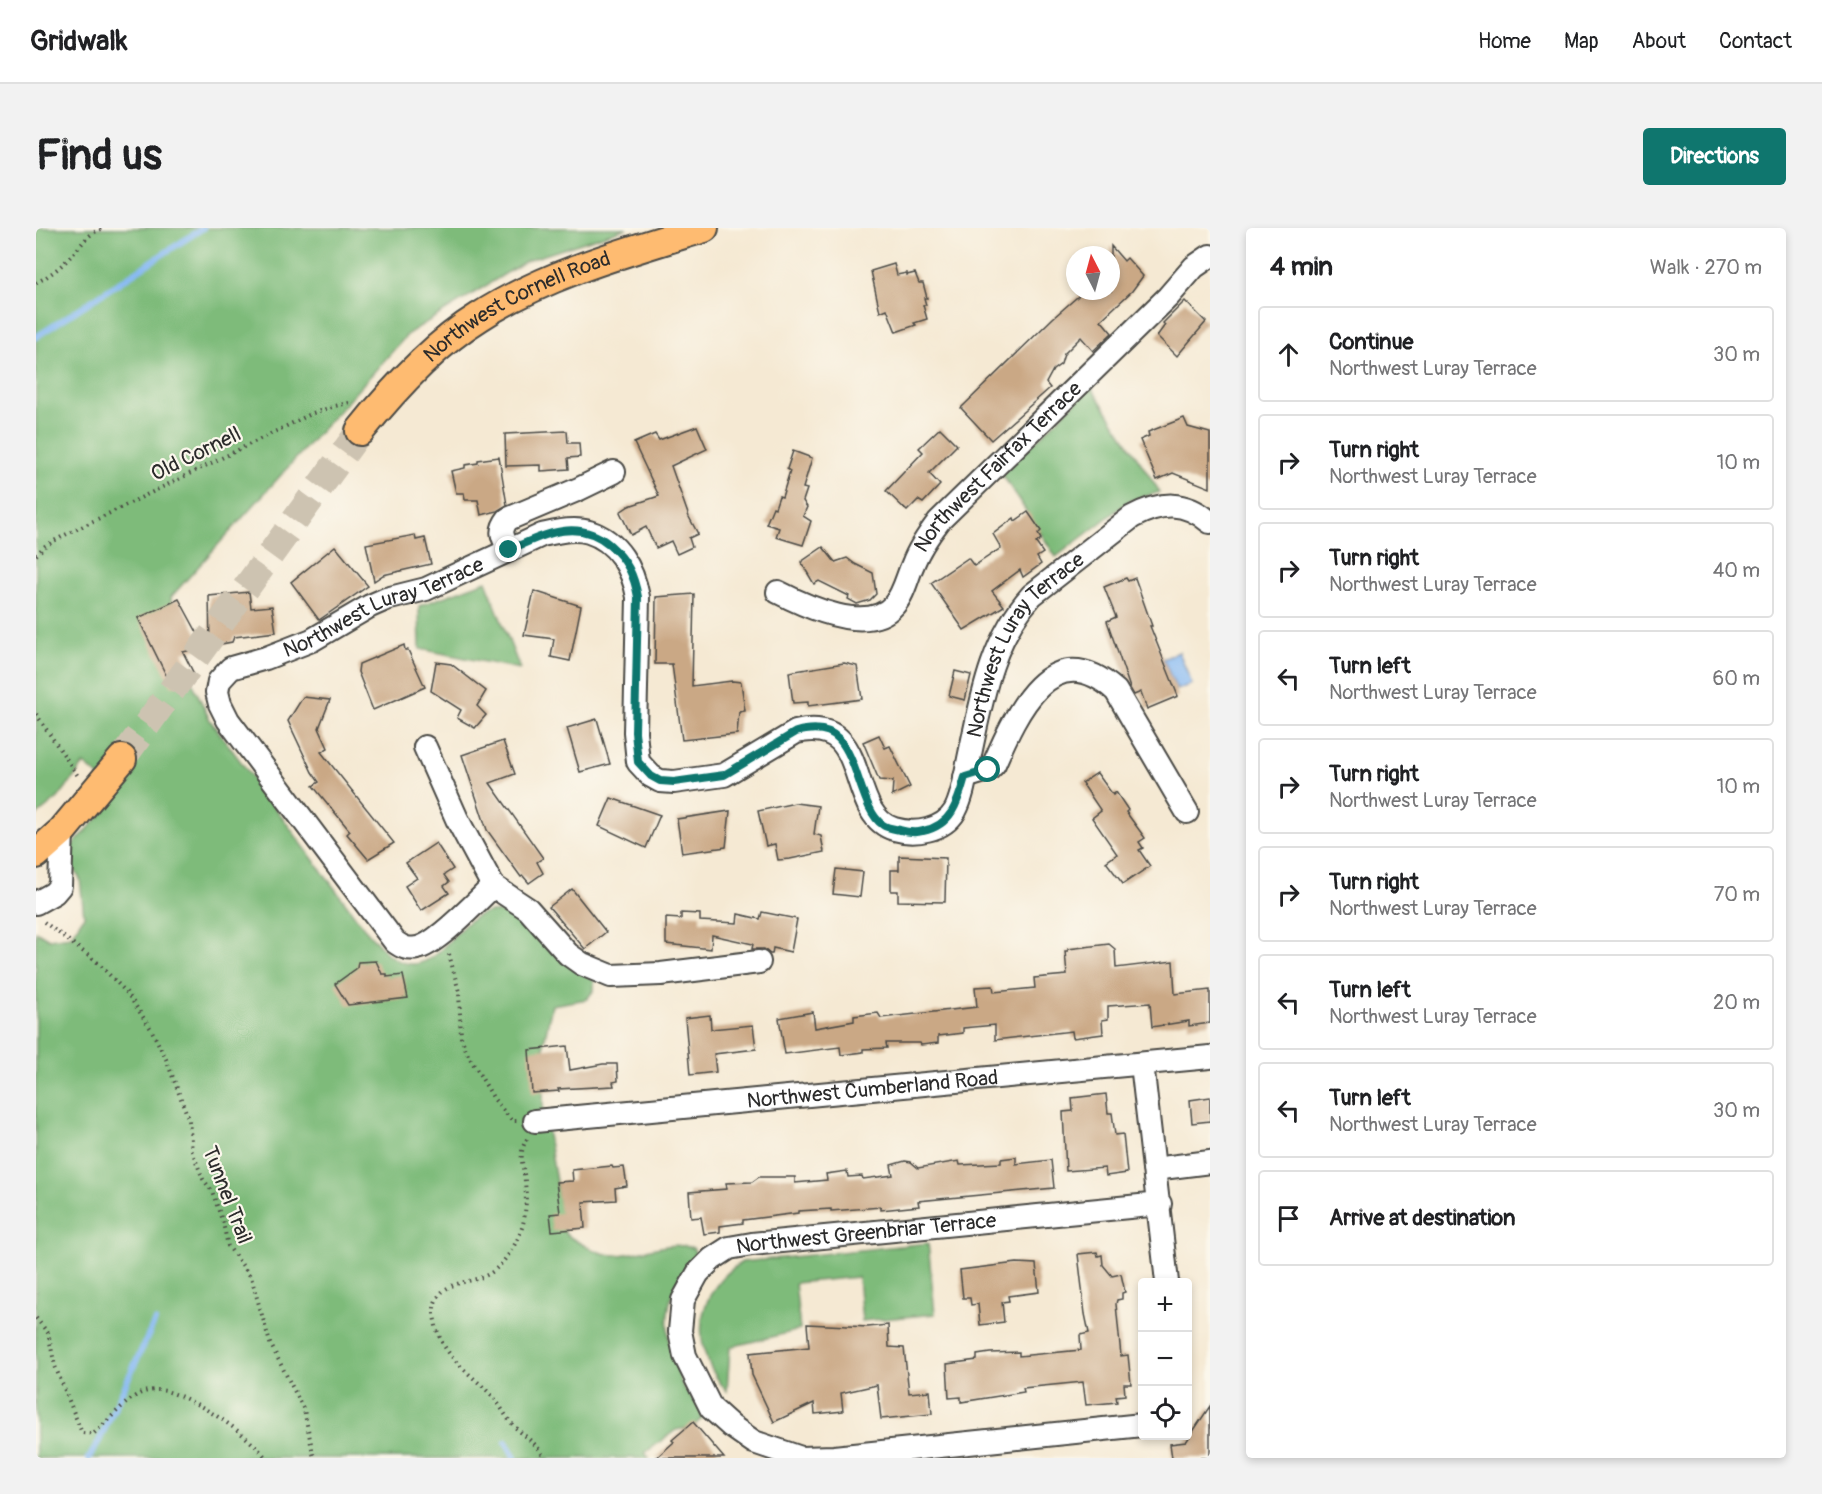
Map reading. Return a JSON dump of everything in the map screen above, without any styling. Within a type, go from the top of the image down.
[{"type":"main road","name":"Northwest Cornell Road","points":[[368,421],[402,383],[445,344],[499,304],[566,274],[704,228]]},
{"type":"main road","points":[[36,854],[62,831],[93,797],[122,759]]},
{"type":"street","name":"Northwest Fairfax Terrace","points":[[778,592],[802,605],[858,620],[870,619],[883,614],[894,606],[901,596],[918,553],[939,520],[1168,297],[1194,267],[1210,256]]},
{"type":"street","points":[[509,550],[502,536],[502,527],[508,519],[614,472]]},
{"type":"street","name":"Northwest Luray Terrace","points":[[493,886],[424,946],[408,949],[395,942],[228,720],[217,692],[219,681],[231,668],[266,658],[312,640],[370,606],[386,599],[426,589],[542,535],[562,530],[587,531],[600,537],[621,555],[635,580],[638,597],[635,732],[638,762],[651,776],[660,781],[674,782],[724,775],[796,732],[820,729],[839,739],[847,750],[874,816],[883,825],[906,832],[922,832],[938,826],[955,810],[994,656],[1005,633],[1032,595],[1132,517],[1145,510],[1176,505],[1190,508],[1210,522]]},
{"type":"street","points":[[965,777],[988,770],[994,764],[1031,693],[1051,678],[1066,671],[1075,670],[1097,677],[1116,691],[1187,812]]},
{"type":"street","points":[[425,747],[457,819],[493,886],[528,909],[568,954],[582,964],[611,976],[661,974],[759,962]]},
{"type":"street","points":[[37,908],[60,886],[62,831]]},
{"type":"street","name":"Northwest Cumberland Road","points":[[535,1121],[1210,1057]]},
{"type":"street","points":[[1143,1064],[1167,1278]]},
{"type":"street","points":[[1154,1169],[1210,1162]]},
{"type":"street","name":"Northwest Greenbriar Terrace","points":[[1138,1426],[882,1455],[801,1458],[754,1442],[711,1408],[685,1356],[680,1331],[683,1300],[698,1273],[712,1259],[729,1248],[1160,1204]]},
{"type":"path","points":[[36,283],[52,274],[73,255],[87,237],[104,228]]},
{"type":"path","name":"Old Cornell","points":[[36,555],[45,546],[65,535],[313,413],[354,402],[361,403],[368,421]]},
{"type":"path","points":[[36,714],[93,797]]},
{"type":"path","name":"Tunnel Trail","points":[[37,908],[53,930],[97,962],[127,993],[151,1029],[166,1059],[189,1120],[192,1151],[203,1179],[212,1191],[228,1246],[251,1277],[270,1343],[303,1410],[314,1458]]},
{"type":"path","points":[[446,929],[448,951],[459,992],[462,1036],[468,1055],[494,1099],[512,1120],[535,1121],[520,1154],[525,1181],[526,1210],[518,1238],[503,1263],[491,1273],[476,1280],[453,1284],[442,1291],[435,1302],[436,1329],[447,1352],[494,1399],[513,1425],[542,1452],[544,1458]]},
{"type":"path","points":[[36,1318],[48,1333],[55,1366],[82,1433],[93,1434],[137,1394],[151,1390],[165,1391],[231,1426],[267,1458]]},
{"type":"green space","points":[[36,228],[627,228],[526,261],[409,333],[171,597],[174,644],[210,720],[364,928],[389,955],[405,963],[419,963],[432,957],[443,948],[464,925],[476,916],[489,912],[500,912],[520,919],[530,926],[554,944],[594,981],[594,990],[587,999],[552,1005],[544,1042],[543,1106],[565,1234],[588,1248],[613,1255],[673,1245],[693,1248],[696,1254],[673,1291],[668,1329],[680,1380],[699,1409],[702,1418],[693,1427],[676,1430],[645,1453],[649,1458],[36,1458],[36,931],[49,939],[71,936],[84,916],[80,879],[68,860],[70,848],[113,802],[116,790],[84,764],[58,798],[36,816]]},
{"type":"green space","points":[[1091,387],[1160,492],[1129,501],[1056,557],[1002,474]]},
{"type":"green space","points":[[486,581],[520,669],[420,649],[419,606]]},
{"type":"green space","points":[[928,1243],[935,1314],[862,1321],[858,1277],[795,1283],[800,1330],[730,1347],[727,1391],[715,1375],[706,1357],[702,1340],[702,1322],[706,1305],[714,1289],[742,1262]]},
{"type":"water","points":[[1179,652],[1192,684],[1177,690],[1163,659]]},
{"type":"building","points":[[1120,256],[1124,261],[1127,258],[1143,276],[1132,291],[1101,320],[1112,333],[1093,351],[1081,337],[1064,354],[1061,364],[1053,370],[1046,383],[1050,388],[991,440],[961,408],[1074,300],[1120,300]]},
{"type":"building","points":[[894,264],[897,275],[915,273],[919,283],[923,283],[927,298],[924,298],[926,305],[923,305],[927,319],[896,332],[887,309],[880,312],[871,271]]},
{"type":"building","points":[[1185,301],[1206,322],[1177,356],[1157,336],[1165,325],[1163,323]]},
{"type":"building","points":[[1184,418],[1188,427],[1210,433],[1210,488],[1173,473],[1157,480],[1140,440],[1149,436],[1148,432]]},
{"type":"building","points":[[697,426],[707,449],[671,466],[689,517],[698,534],[689,538],[692,547],[677,554],[671,541],[656,548],[646,527],[631,535],[620,512],[629,506],[659,496],[634,443],[655,434],[659,440]]},
{"type":"building","points":[[940,428],[957,445],[929,473],[940,485],[923,503],[918,500],[907,511],[886,491],[923,452],[919,448]]},
{"type":"building","points":[[567,431],[568,443],[579,443],[580,457],[568,458],[569,469],[541,471],[541,465],[506,466],[505,434]]},
{"type":"building","points":[[793,451],[812,458],[803,488],[807,489],[803,501],[807,507],[803,516],[811,521],[803,545],[776,537],[779,528],[766,524],[779,496],[782,497]]},
{"type":"building","points":[[499,457],[507,505],[497,511],[481,515],[478,500],[465,500],[464,493],[456,493],[451,471],[478,463],[478,460]]},
{"type":"building","points":[[1028,512],[1041,531],[1038,534],[1041,539],[1036,543],[1043,553],[1037,557],[1041,564],[1023,577],[1020,570],[992,591],[1004,606],[964,630],[931,583],[968,558],[974,566],[1001,548],[993,534],[1014,518],[1015,521]]},
{"type":"building","points":[[415,535],[416,540],[425,538],[431,564],[383,575],[374,581],[366,544]]},
{"type":"building","points":[[335,546],[368,586],[319,620],[291,582]]},
{"type":"building","points":[[823,547],[835,562],[847,558],[873,573],[876,594],[870,600],[857,604],[848,599],[849,596],[819,581],[814,584],[801,562]]},
{"type":"building","points":[[1126,578],[1128,581],[1135,578],[1152,626],[1150,626],[1178,696],[1147,709],[1141,692],[1134,695],[1130,688],[1107,621],[1116,617],[1104,587]]},
{"type":"building","points":[[534,591],[581,606],[570,661],[551,657],[554,639],[524,635]]},
{"type":"building","points":[[249,592],[251,608],[272,606],[276,632],[234,637],[232,642],[210,646],[209,596]]},
{"type":"building","points":[[694,594],[692,686],[741,682],[745,711],[739,712],[737,734],[682,740],[672,664],[655,664],[656,597]]},
{"type":"building","points":[[179,599],[205,647],[183,652],[195,676],[172,687],[138,618]]},
{"type":"building","points":[[404,645],[425,687],[373,710],[358,672],[359,664]]},
{"type":"building","points":[[436,662],[451,664],[486,691],[477,706],[486,715],[475,728],[457,718],[461,710],[431,691]]},
{"type":"building","points":[[844,663],[857,666],[862,699],[808,706],[808,702],[793,703],[789,672]]},
{"type":"building","points":[[955,671],[971,675],[965,700],[949,696]]},
{"type":"building","points":[[303,697],[330,700],[319,728],[328,748],[321,752],[394,843],[368,859],[347,834],[350,831],[313,786],[319,782],[288,721]]},
{"type":"building","points":[[597,719],[610,764],[580,772],[567,728]]},
{"type":"building","points":[[879,735],[885,748],[890,746],[910,787],[892,796],[893,781],[879,780],[863,742]]},
{"type":"building","points":[[503,741],[515,774],[490,783],[543,858],[537,862],[543,873],[529,883],[523,876],[521,877],[487,830],[462,755]]},
{"type":"building","points":[[1097,773],[1113,795],[1116,792],[1128,810],[1126,812],[1145,838],[1139,842],[1143,848],[1139,850],[1150,866],[1123,884],[1106,862],[1117,854],[1092,818],[1101,811],[1082,783]]},
{"type":"building","points":[[611,798],[660,815],[646,848],[599,826]]},
{"type":"building","points":[[795,803],[818,806],[814,834],[821,836],[824,852],[778,860],[775,844],[766,846],[758,811]]},
{"type":"building","points":[[730,811],[726,847],[682,853],[677,819]]},
{"type":"building","points":[[436,843],[453,869],[444,875],[449,882],[444,886],[449,893],[421,911],[405,886],[417,878],[406,863]]},
{"type":"building","points":[[899,856],[946,858],[945,902],[898,901],[898,891],[891,891],[891,870],[899,870]]},
{"type":"building","points":[[836,869],[863,872],[860,897],[833,894]]},
{"type":"building","points":[[572,889],[606,932],[585,949],[549,907]]},
{"type":"building","points":[[762,912],[797,919],[791,952],[773,948],[770,954],[764,949],[752,949],[753,944],[712,935],[711,949],[666,944],[666,918],[681,919],[681,913],[700,914],[700,921],[737,923],[738,914],[760,919]]},
{"type":"building","points":[[1109,944],[1115,949],[1116,968],[1173,961],[1175,994],[1210,990],[1210,1023],[1189,1026],[1189,1021],[1152,1027],[1150,1003],[1108,1006],[1108,1019],[1102,1020],[1103,1034],[1073,1038],[1072,1031],[995,1040],[995,1025],[963,1028],[963,1033],[938,1036],[938,1043],[921,1045],[920,1043],[886,1043],[887,1048],[863,1049],[863,1052],[841,1055],[840,1047],[785,1054],[779,1018],[813,1012],[815,1028],[854,1021],[854,1016],[878,1013],[881,1018],[977,1007],[975,987],[993,986],[994,992],[1035,988],[1034,978],[1067,975],[1065,951],[1068,949]]},
{"type":"building","points":[[376,961],[382,974],[387,974],[387,977],[403,975],[408,998],[348,1005],[335,984],[357,968],[358,962]]},
{"type":"building","points":[[710,1015],[711,1029],[753,1025],[756,1049],[714,1054],[716,1072],[690,1075],[685,1018]]},
{"type":"building","points":[[567,1046],[570,1070],[617,1064],[618,1081],[613,1082],[614,1086],[532,1093],[529,1050]]},
{"type":"building","points":[[1106,1094],[1108,1113],[1112,1113],[1115,1135],[1123,1134],[1127,1173],[1106,1176],[1105,1168],[1066,1171],[1063,1112],[1073,1111],[1072,1098]]},
{"type":"building","points":[[1210,1097],[1210,1121],[1192,1123],[1190,1100]]},
{"type":"building","points":[[1016,1157],[1016,1164],[1051,1160],[1054,1188],[918,1201],[919,1206],[881,1210],[881,1207],[798,1211],[798,1213],[743,1220],[743,1223],[720,1226],[720,1232],[704,1234],[701,1217],[691,1218],[689,1192],[727,1189],[726,1183],[752,1182],[759,1177],[795,1177],[795,1183],[827,1180],[826,1174],[847,1171],[848,1177],[862,1176],[863,1179],[893,1175],[891,1165],[905,1161],[911,1162],[918,1168],[959,1161],[960,1165],[1001,1163],[1001,1159]]},
{"type":"building","points":[[612,1166],[613,1168],[624,1167],[627,1186],[615,1188],[616,1200],[583,1202],[585,1228],[552,1231],[550,1214],[560,1213],[556,1182],[573,1181],[572,1170]]},
{"type":"building","points":[[1097,1252],[1098,1256],[1102,1255],[1103,1265],[1112,1276],[1121,1274],[1125,1292],[1116,1304],[1121,1356],[1128,1355],[1131,1384],[1124,1384],[1125,1395],[1116,1396],[1117,1402],[1086,1405],[1083,1382],[1023,1388],[1024,1392],[961,1402],[961,1397],[949,1398],[947,1364],[977,1360],[977,1355],[990,1353],[1019,1352],[1019,1356],[1081,1350],[1080,1335],[1089,1333],[1078,1254]]},
{"type":"building","points":[[1017,1263],[1036,1264],[1039,1292],[1008,1296],[1009,1301],[1002,1302],[1004,1322],[980,1325],[978,1304],[971,1305],[970,1298],[963,1298],[960,1270]]},
{"type":"building","points":[[807,1324],[868,1327],[888,1325],[889,1347],[904,1348],[909,1393],[930,1391],[932,1414],[881,1419],[877,1385],[841,1393],[843,1411],[815,1414],[814,1403],[774,1422],[752,1375],[750,1353],[809,1347]]},
{"type":"building","points":[[1210,1406],[1210,1458],[1172,1458],[1170,1444],[1192,1440],[1192,1433]]},
{"type":"building","points":[[693,1422],[724,1458],[656,1458],[674,1442],[672,1440]]},
{"type":"waterway","points":[[36,337],[203,228]]},
{"type":"waterway","points":[[89,1458],[155,1321]]},
{"type":"waterway","points":[[506,1442],[515,1458]]},
{"type":"tunnel","points":[[122,759],[360,431]]},
{"type":"route","points":[[509,550],[542,535],[562,530],[587,531],[600,537],[621,555],[629,567],[635,580],[638,597],[635,732],[638,762],[651,776],[660,781],[674,782],[724,775],[796,732],[820,729],[839,739],[847,750],[874,816],[883,825],[894,829],[922,832],[938,826],[955,810],[965,777],[988,770]]}]
